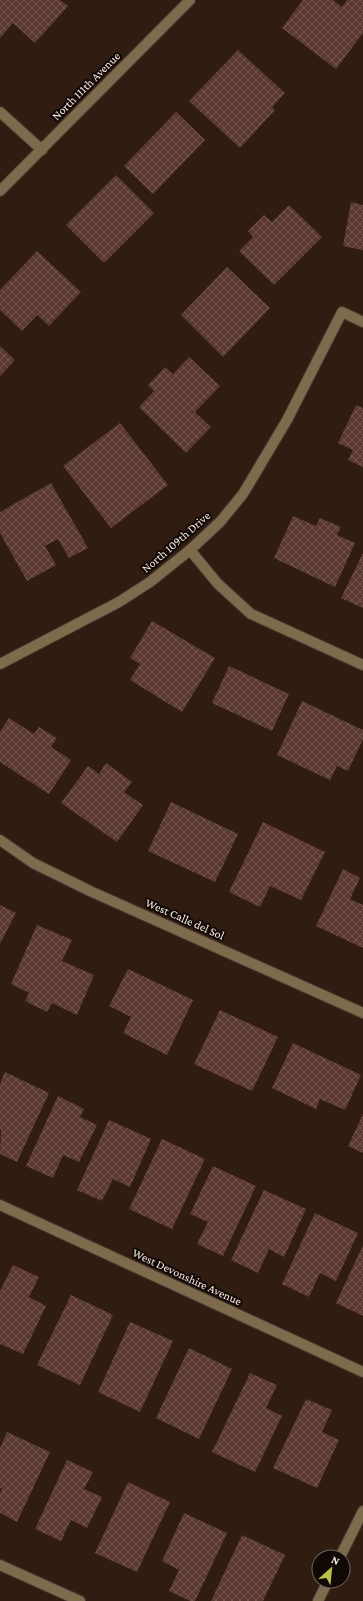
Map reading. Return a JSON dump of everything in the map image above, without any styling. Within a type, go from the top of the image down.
[{"type":"street","name":"North 111th Avenue","points":[[0,191],[190,0]]},
{"type":"street","points":[[0,112],[42,150]]},
{"type":"street","name":"North 109th Drive","points":[[0,664],[119,602],[150,582],[190,550],[220,522],[243,494],[287,420],[342,312],[363,322]]},
{"type":"street","points":[[190,550],[218,584],[251,614],[363,665]]},
{"type":"street","name":"West Calle del Sol","points":[[0,840],[33,863],[90,891],[363,1013]]},
{"type":"street","name":"West Devonshire Avenue","points":[[0,1205],[363,1372]]},
{"type":"street","points":[[344,1549],[363,1511]]},
{"type":"street","points":[[0,1564],[80,1601]]},
{"type":"street","points":[[318,1601],[324,1589]]},
{"type":"building","points":[[0,0],[60,0],[68,6],[35,43],[13,23],[0,38]]},
{"type":"building","points":[[303,0],[333,0],[342,7],[347,0],[363,0],[363,33],[336,69],[282,28]]},
{"type":"building","points":[[238,50],[285,93],[272,107],[275,110],[240,148],[189,101]]},
{"type":"building","points":[[176,112],[205,140],[153,194],[124,166]]},
{"type":"building","points":[[116,175],[154,213],[104,263],[66,225]]},
{"type":"building","points":[[351,202],[363,205],[363,250],[343,246]]},
{"type":"building","points":[[289,205],[322,237],[274,285],[239,251],[253,237],[248,231],[264,215],[272,222]]},
{"type":"building","points":[[37,251],[81,292],[49,326],[37,315],[22,331],[0,310],[0,290]]},
{"type":"building","points":[[227,267],[270,308],[223,357],[181,315]]},
{"type":"building","points":[[0,346],[15,360],[0,376]]},
{"type":"building","points":[[189,357],[220,386],[195,412],[211,427],[186,453],[139,407],[154,391],[148,385],[165,367],[173,374]]},
{"type":"building","points":[[356,405],[363,408],[363,467],[348,460],[353,450],[338,443]]},
{"type":"building","points":[[120,423],[168,485],[111,528],[63,466]]},
{"type":"building","points":[[51,483],[88,548],[69,558],[58,539],[45,546],[56,565],[27,581],[0,533],[0,512]]},
{"type":"building","points":[[293,516],[316,526],[320,518],[341,527],[337,535],[355,543],[335,587],[274,558]]},
{"type":"building","points":[[363,553],[363,608],[341,598]]},
{"type":"building","points":[[152,621],[215,658],[182,712],[130,680],[140,664],[130,658]]},
{"type":"building","points":[[229,666],[289,694],[272,731],[212,703]]},
{"type":"building","points":[[302,701],[363,730],[363,739],[348,771],[337,766],[330,780],[277,755]]},
{"type":"building","points":[[9,718],[34,734],[39,727],[57,738],[51,747],[71,760],[49,794],[0,762],[0,732]]},
{"type":"building","points":[[106,763],[132,782],[124,792],[143,805],[117,842],[61,803],[88,766],[99,774]]},
{"type":"building","points":[[171,802],[238,834],[215,882],[148,851]]},
{"type":"building","points":[[263,822],[325,852],[301,900],[270,886],[260,907],[229,892]]},
{"type":"building","points":[[343,869],[360,878],[350,899],[363,905],[363,948],[316,926]]},
{"type":"building","points":[[0,905],[16,913],[0,944]]},
{"type":"building","points":[[37,925],[72,940],[62,961],[94,975],[77,1015],[52,1003],[47,1012],[25,1001],[29,993],[11,984]]},
{"type":"building","points":[[128,969],[193,1000],[167,1055],[123,1033],[131,1017],[109,1006]]},
{"type":"building","points":[[220,1010],[278,1037],[252,1091],[194,1064]]},
{"type":"building","points":[[293,1043],[361,1075],[345,1110],[320,1099],[316,1109],[272,1088]]},
{"type":"building","points":[[5,1072],[49,1093],[17,1162],[0,1154],[0,1084]]},
{"type":"building","points":[[58,1096],[84,1109],[80,1117],[97,1125],[79,1162],[63,1155],[53,1178],[26,1166]]},
{"type":"building","points":[[363,1114],[363,1153],[348,1146]]},
{"type":"building","points":[[109,1120],[151,1139],[130,1187],[113,1179],[102,1201],[77,1190]]},
{"type":"building","points":[[162,1139],[205,1159],[172,1229],[129,1209]]},
{"type":"building","points":[[213,1166],[256,1186],[223,1256],[197,1244],[208,1222],[190,1214]]},
{"type":"building","points":[[264,1190],[306,1209],[284,1257],[269,1249],[258,1273],[231,1260]]},
{"type":"building","points":[[315,1213],[358,1233],[336,1281],[320,1273],[309,1297],[282,1284]]},
{"type":"building","points":[[363,1245],[363,1316],[336,1303]]},
{"type":"building","points":[[13,1265],[39,1277],[29,1297],[46,1306],[23,1354],[0,1344],[0,1291]]},
{"type":"building","points":[[71,1295],[113,1315],[80,1385],[37,1365]]},
{"type":"building","points":[[130,1322],[173,1341],[140,1412],[98,1392]]},
{"type":"building","points":[[189,1348],[232,1369],[199,1439],[156,1418]]},
{"type":"building","points":[[250,1373],[277,1385],[266,1408],[282,1416],[255,1472],[212,1452]]},
{"type":"building","points":[[306,1399],[332,1410],[322,1432],[339,1440],[317,1488],[273,1468]]},
{"type":"building","points":[[7,1432],[50,1452],[17,1522],[0,1513],[0,1493],[2,1489],[0,1488],[0,1448]]},
{"type":"building","points":[[67,1460],[93,1472],[84,1489],[102,1497],[87,1528],[71,1520],[61,1541],[35,1529]]},
{"type":"building","points":[[128,1482],[170,1502],[137,1572],[95,1553]]},
{"type":"building","points":[[184,1513],[227,1533],[195,1601],[190,1601],[169,1591],[179,1570],[162,1561]]},
{"type":"building","points":[[242,1535],[285,1555],[263,1601],[211,1601]]}]
